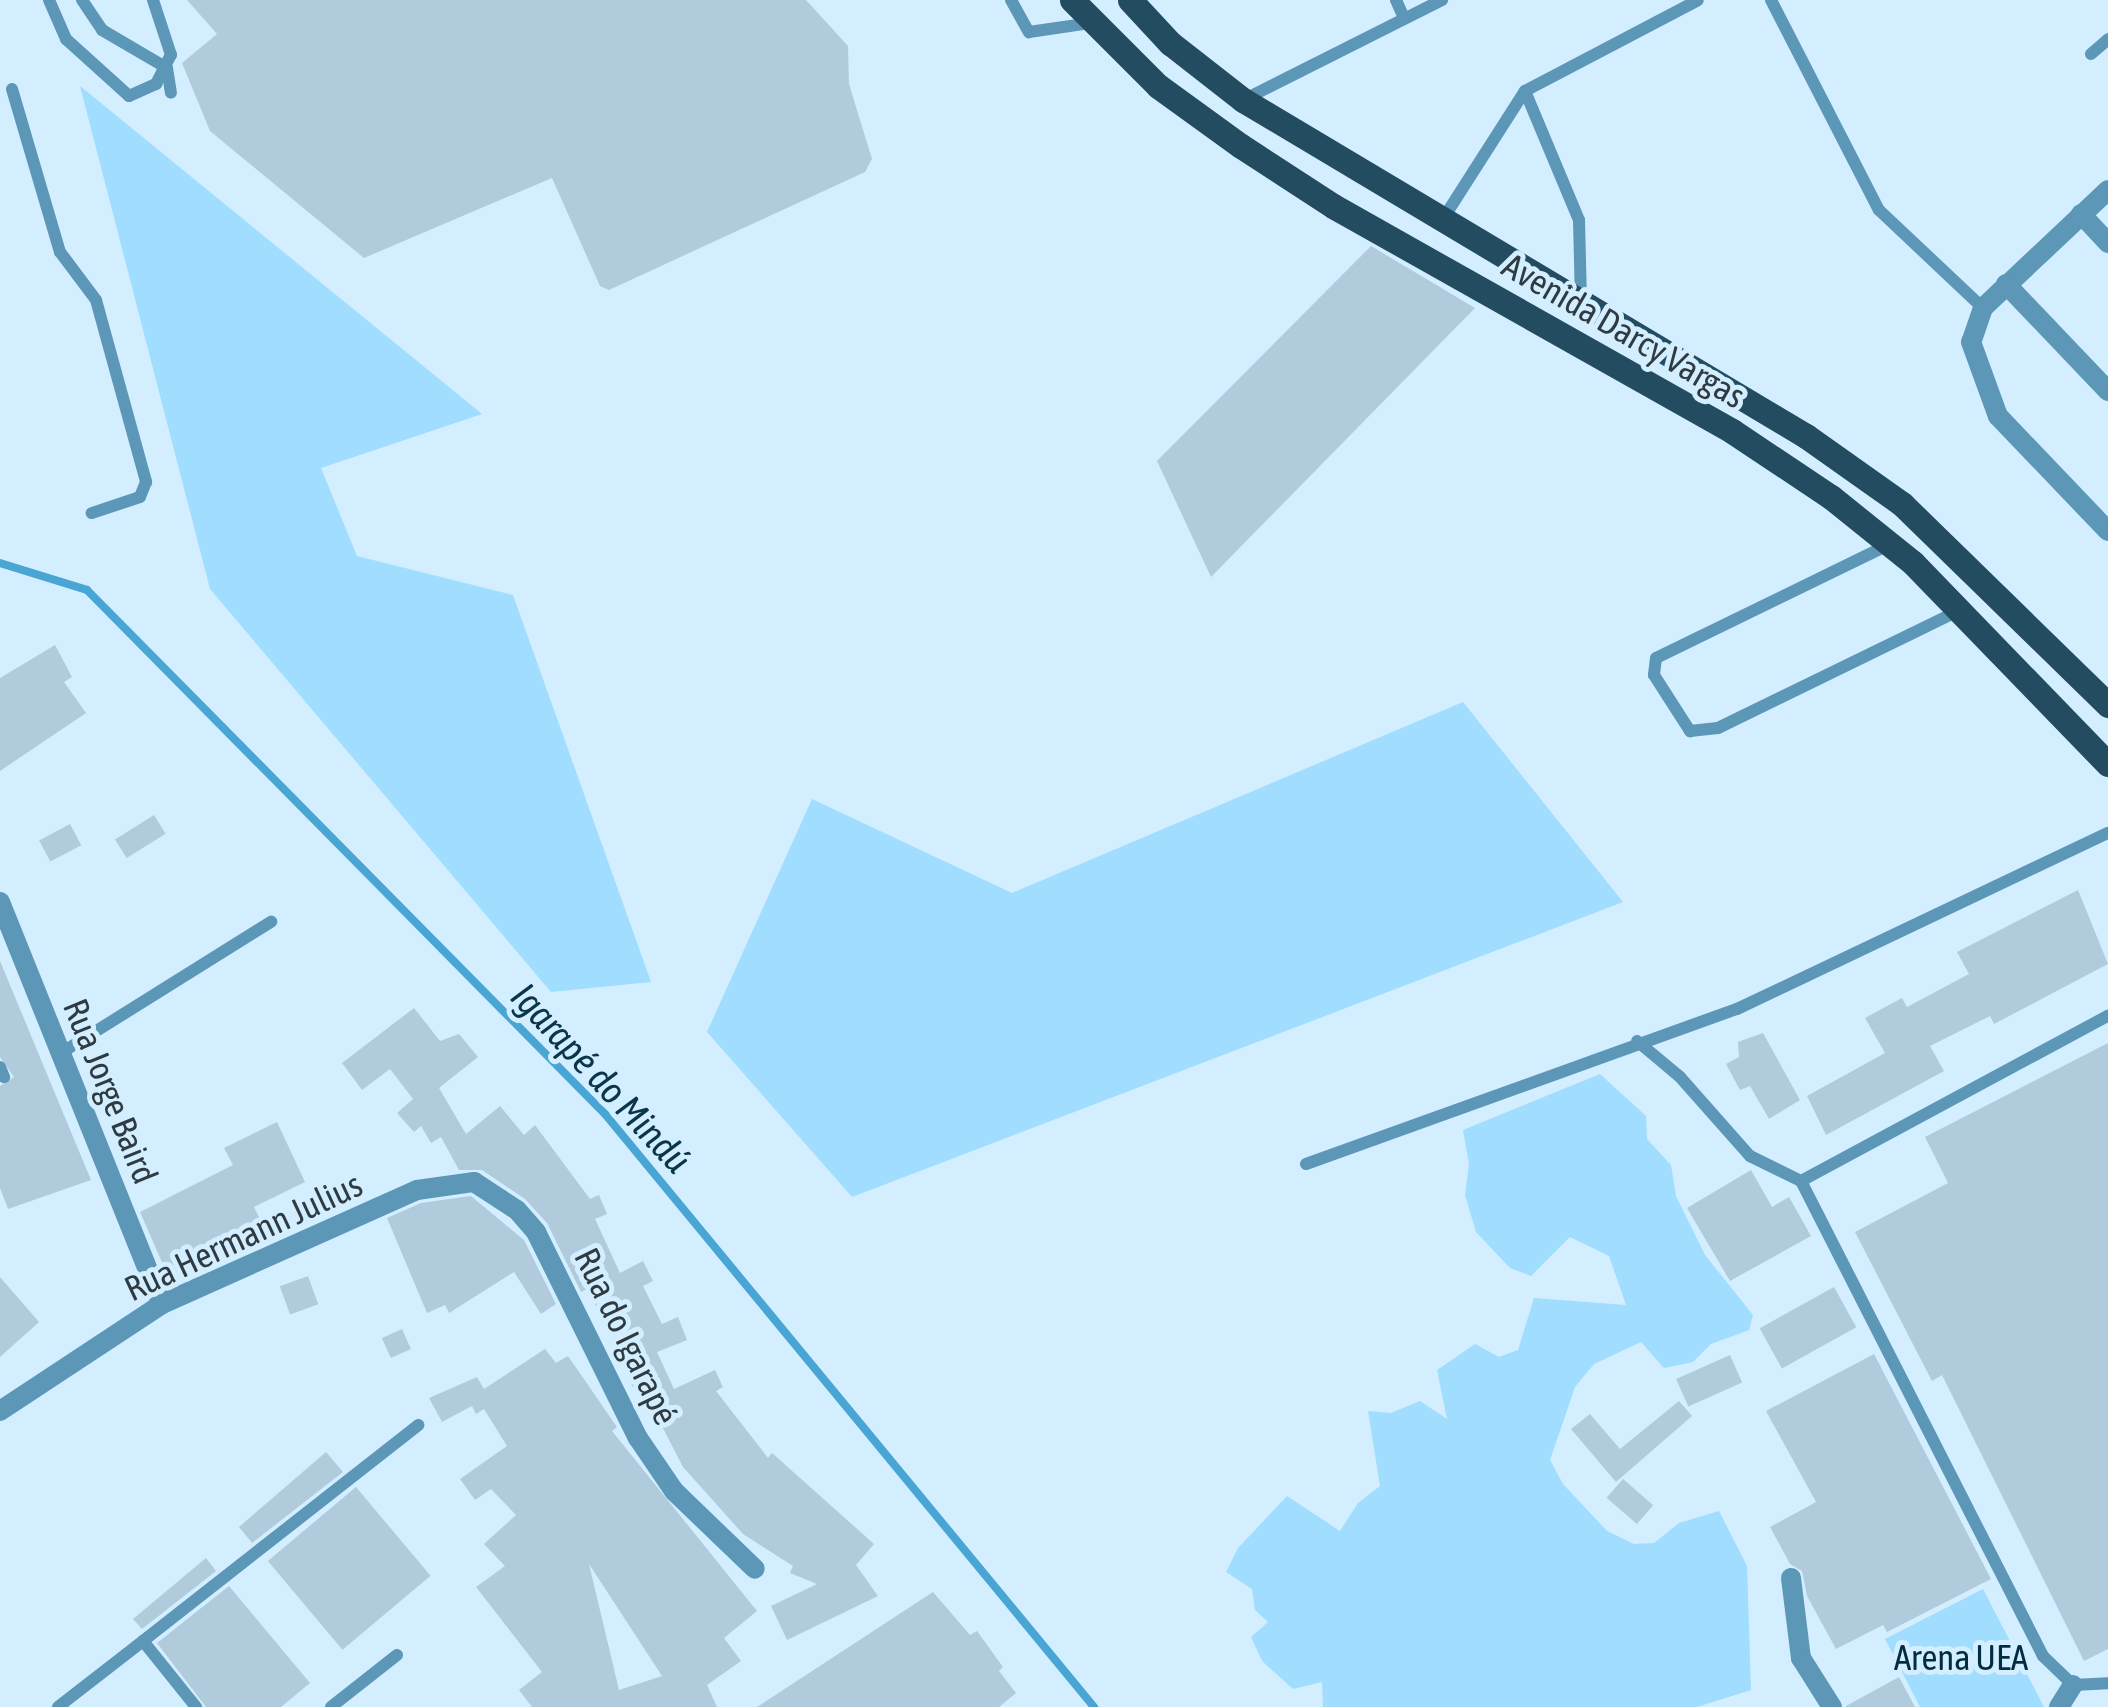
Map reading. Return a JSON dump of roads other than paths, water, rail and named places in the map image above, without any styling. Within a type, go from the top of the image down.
[{"type":"main road","name":"Avenida Darcy Vargas","points":[[1072,0],[1158,86],[1272,166],[1732,431],[1890,544],[1960,610],[2108,764]]},
{"type":"main road","name":"Avenida Darcy Vargas","points":[[1130,0],[1170,43],[1243,100],[1806,436],[1902,504],[2108,705]]},
{"type":"street","points":[[2108,190],[1983,308],[1971,342],[1998,416],[2108,531]]},
{"type":"street","points":[[2082,214],[2108,243]]},
{"type":"street","points":[[2006,284],[2108,390]]},
{"type":"street","name":"Rua Jorge Baird","points":[[0,902],[162,1304]]},
{"type":"street","name":"Rua do Igarapé","points":[[417,1190],[474,1182],[517,1210],[551,1254],[638,1438],[674,1491],[755,1569]]},
{"type":"street","name":"Rua Hermann Julius","points":[[0,1411],[162,1304],[417,1190]]},
{"type":"street","points":[[1792,1578],[1801,1658],[1829,1707]]},
{"type":"street","points":[[2059,1707],[2073,1685]]},
{"type":"lane","points":[[48,0],[66,39],[128,96],[148,91],[168,68]]},
{"type":"lane","points":[[82,0],[102,30],[168,68]]},
{"type":"lane","points":[[152,0],[170,44],[170,93]]},
{"type":"lane","points":[[1011,0],[1029,32],[1093,23]]},
{"type":"lane","points":[[1396,0],[1404,18]]},
{"type":"lane","points":[[1243,100],[1442,0]]},
{"type":"lane","points":[[1443,219],[1525,91],[1698,0]]},
{"type":"lane","points":[[1771,0],[1879,210],[1983,308]]},
{"type":"lane","points":[[2091,54],[2108,39]]},
{"type":"lane","points":[[12,89],[60,252],[96,300],[146,482],[140,498],[92,513]]},
{"type":"lane","points":[[1525,91],[1579,220],[1581,302]]},
{"type":"lane","points":[[1890,544],[1656,658],[1654,675],[1690,731],[1718,728],[1960,610]]},
{"type":"lane","points":[[1306,1164],[1737,1008],[2108,833]]},
{"type":"lane","points":[[61,1054],[270,922]]},
{"type":"lane","points":[[1800,1181],[2108,1016]]},
{"type":"lane","points":[[1638,1041],[1680,1076],[1750,1156],[1800,1181],[2043,1656],[2073,1685],[2108,1684]]},
{"type":"lane","points":[[58,1707],[418,1425]]},
{"type":"lane","points":[[142,1641],[196,1707]]},
{"type":"lane","points":[[331,1707],[397,1656]]},
{"type":"waterway","name":"Igarapé do Mindú","points":[[0,563],[87,590],[605,1114],[1094,1707]]},
{"type":"park label","name":"Arena UEA","points":[[1961,1657]]}]
